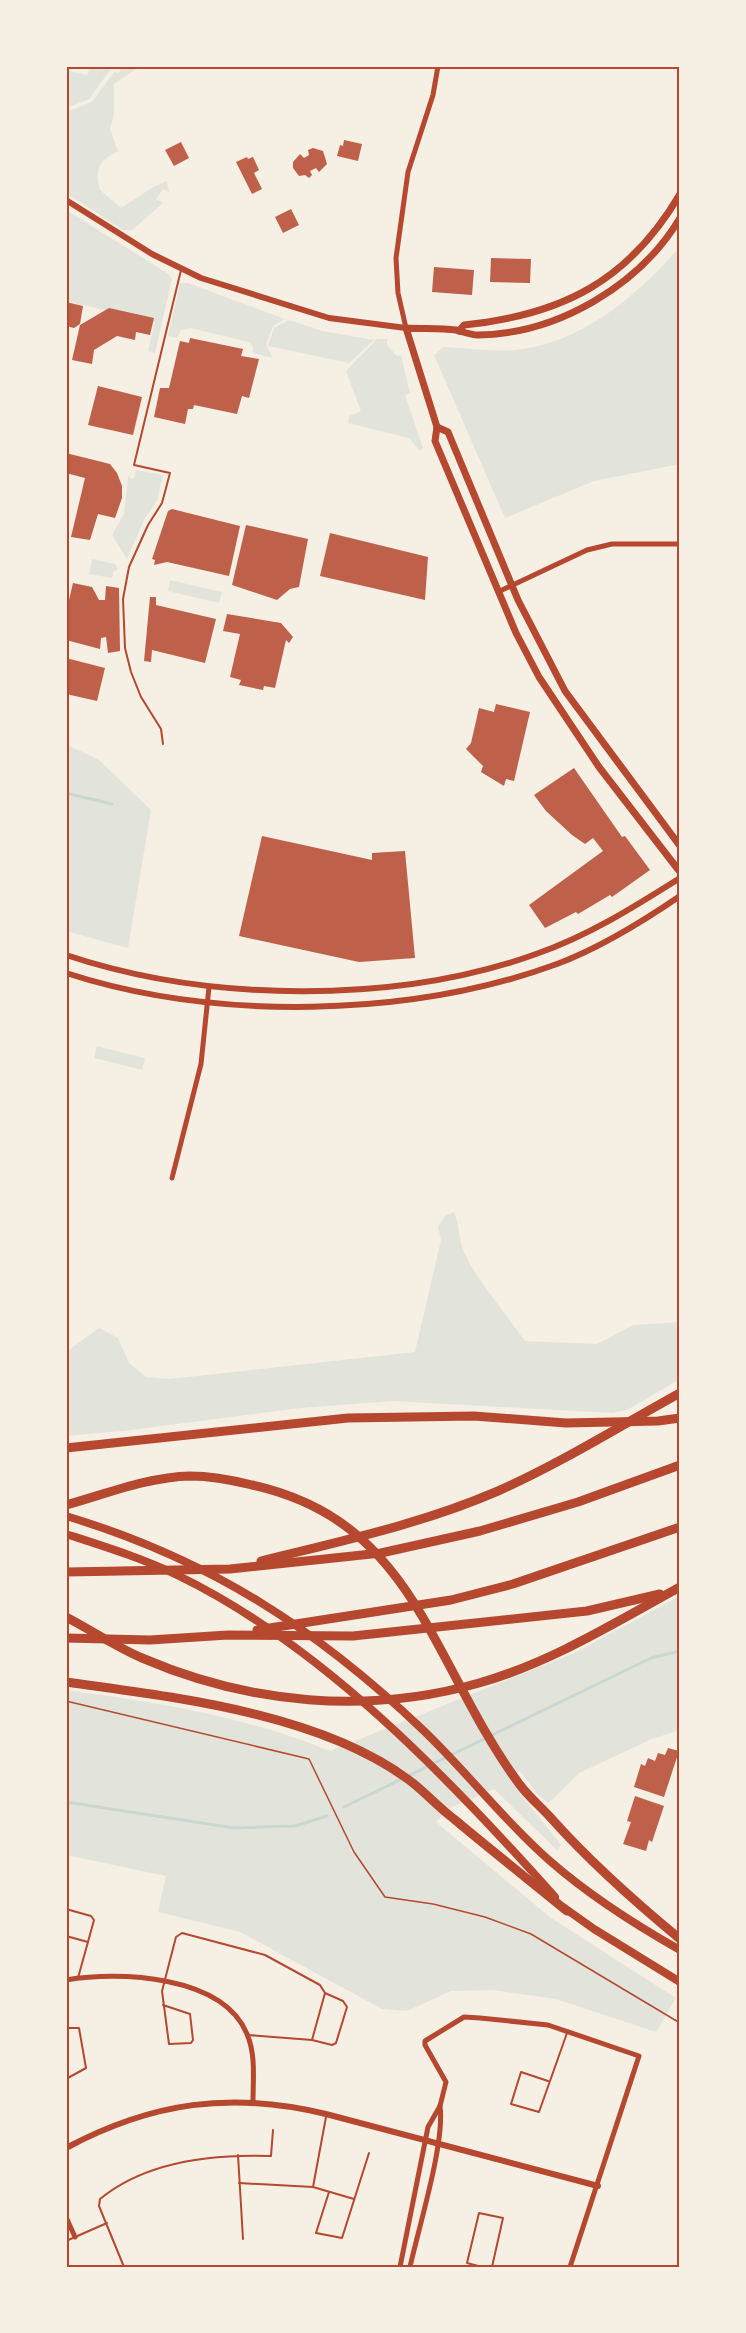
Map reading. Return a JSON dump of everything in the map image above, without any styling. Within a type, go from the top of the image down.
[{"type":"highway","points":[[230,1569],[444,1512],[500,1490],[680,1393]]},
{"type":"highway","points":[[66,1448],[348,1418],[474,1416],[566,1423],[658,1422],[680,1418]]},
{"type":"highway","points":[[66,1572],[230,1569],[381,1553],[447,1538],[578,1502],[680,1465]]},
{"type":"highway","points":[[66,1505],[149,1481],[189,1476],[233,1480],[275,1490],[319,1507],[353,1530],[382,1557],[400,1581],[488,1736],[521,1786],[612,1882],[680,1940]]},
{"type":"highway","points":[[228,1635],[451,1600],[513,1584],[680,1527]]},
{"type":"highway","points":[[66,1638],[150,1640],[228,1635],[353,1636],[587,1611],[680,1588]]},
{"type":"highway","points":[[66,1617],[140,1657],[194,1678],[300,1700],[347,1702],[411,1699],[481,1683],[541,1660],[680,1588]]},
{"type":"highway","points":[[66,1682],[186,1699],[254,1714],[315,1734],[362,1754],[408,1780],[567,1911]]},
{"type":"main road","points":[[459,331],[464,325],[510,319],[555,307],[599,285],[624,266],[646,244],[680,194]]},
{"type":"main road","points":[[680,218],[653,254],[625,280],[602,297],[568,314],[534,326],[478,335],[459,331],[406,328],[437,427],[435,441],[528,658],[567,722],[680,872]]},
{"type":"main road","points":[[437,427],[448,432],[538,642],[566,691],[680,846]]},
{"type":"main road","points":[[66,1516],[161,1549],[236,1586],[302,1626],[424,1731],[548,1860],[604,1905],[680,1950]]},
{"type":"main road","points":[[66,1534],[176,1575],[238,1610],[290,1644],[348,1689],[474,1810],[567,1911],[680,1982]]},
{"type":"street","points":[[66,200],[181,270],[329,318],[406,328],[398,293],[396,258],[408,172],[433,95],[438,66]]},
{"type":"street","points":[[500,591],[587,550],[612,544],[680,544]]},
{"type":"street","points":[[66,955],[126,972],[209,987],[280,990],[358,988],[416,982],[462,974],[536,954],[578,937],[622,914],[680,878]]},
{"type":"street","points":[[66,972],[122,989],[208,1003],[269,1007],[409,999],[466,990],[558,964],[595,947],[680,896]]},
{"type":"street","points":[[172,1178],[199,1071],[209,987]]},
{"type":"street","points":[[66,1980],[127,1977],[164,1982],[198,1989],[222,2002],[242,2023],[248,2035],[253,2062],[252,2102]]},
{"type":"street","points":[[410,2267],[438,2144],[442,2120],[440,2106],[446,2082],[425,2045],[430,2036],[464,2017],[548,2025],[639,2056],[570,2267]]},
{"type":"street","points":[[66,2148],[116,2123],[146,2114],[204,2103],[281,2104],[598,2186]]},
{"type":"street","points":[[400,2267],[425,2140],[431,2117],[440,2106]]},
{"type":"street","points":[[66,2217],[75,2236]]},
{"type":"lane","points":[[163,744],[161,729],[141,697],[131,672],[125,648],[123,599],[129,567],[148,525],[162,503],[170,473],[134,465],[181,270]]},
{"type":"lane","points":[[66,1909],[92,1916],[94,1920],[78,1978]]},
{"type":"lane","points":[[163,2005],[190,2014],[193,2040],[191,2043],[169,2044],[163,2005],[164,1982],[176,1937],[182,1933],[265,1955],[320,1985],[325,1994],[343,2001],[346,2007],[336,2043],[332,2046],[312,2040],[248,2035]]},
{"type":"lane","points":[[66,1936],[88,1942]]},
{"type":"lane","points":[[312,2040],[325,1994]]},
{"type":"lane","points":[[66,2028],[76,2026],[79,2028],[86,2068],[66,2079]]},
{"type":"lane","points":[[548,2081],[521,2073],[511,2104],[539,2112],[548,2081],[568,2030]]},
{"type":"lane","points":[[313,2187],[326,2114]]},
{"type":"lane","points":[[124,2267],[99,2206],[100,2199],[126,2183],[175,2164],[238,2155],[271,2156],[273,2130]]},
{"type":"lane","points":[[329,2192],[316,2233],[342,2238],[369,2153]]},
{"type":"lane","points":[[238,2155],[243,2239]]},
{"type":"lane","points":[[239,2184],[313,2187],[354,2199]]},
{"type":"lane","points":[[482,2267],[467,2263],[478,2213],[503,2218],[492,2267]]},
{"type":"lane","points":[[66,2241],[107,2223]]},
{"type":"path","points":[[66,1701],[309,1759],[354,1852],[386,1897],[464,1912],[531,1934],[680,2023]]},
{"type":"shaded area","points":[[90,66],[113,66],[89,99],[66,108],[66,70],[87,75]]},
{"type":"shaded area","points":[[122,66],[145,66],[134,70],[114,84],[114,114],[110,129],[118,151],[103,161],[98,170],[100,190],[121,208],[167,181],[169,192],[163,189],[156,199],[163,203],[132,230],[123,230],[66,193],[66,112],[92,102],[114,72],[119,73]]},
{"type":"shaded area","points":[[66,210],[167,273],[172,279],[155,353],[148,351],[155,322],[66,301]]},
{"type":"shaded area","points":[[680,247],[680,464],[594,481],[505,518],[434,355],[444,347],[514,350],[539,346],[585,328],[626,300]]},
{"type":"shaded area","points":[[180,283],[188,283],[285,319],[273,326],[266,345],[273,358],[253,353],[253,346],[249,342],[190,328],[181,330],[177,338],[168,336]]},
{"type":"shaded area","points":[[289,320],[322,331],[374,340],[349,363],[268,346],[274,328]]},
{"type":"shaded area","points":[[377,339],[387,339],[387,345],[397,356],[401,355],[410,393],[405,395],[423,448],[420,451],[409,438],[348,423],[349,416],[361,411],[346,371]]},
{"type":"shaded area","points":[[136,470],[163,475],[157,501],[145,518],[127,559],[112,535],[124,514],[128,478],[131,472],[130,478],[134,479]]},
{"type":"shaded area","points":[[92,559],[115,564],[118,569],[113,572],[112,578],[89,574]]},
{"type":"shaded area","points":[[170,580],[222,592],[219,603],[168,591]]},
{"type":"shaded area","points":[[66,744],[99,760],[151,810],[128,948],[66,931]]},
{"type":"shaded area","points":[[97,1046],[145,1058],[142,1070],[94,1058]]},
{"type":"shaded area","points":[[454,1212],[462,1247],[469,1262],[525,1341],[597,1344],[633,1325],[680,1322],[680,1379],[627,1410],[612,1413],[392,1401],[301,1408],[66,1436],[66,1352],[99,1328],[118,1338],[129,1363],[146,1377],[170,1379],[415,1352],[441,1240],[438,1227],[445,1216]]},
{"type":"shaded area","points":[[680,1596],[680,1730],[652,1739],[579,1773],[549,1803],[538,1795],[520,1771],[509,1779],[561,1845],[557,1850],[494,1789],[450,1808],[436,1822],[551,1918],[676,1998],[656,2032],[556,1999],[492,1990],[451,1991],[407,2011],[382,2009],[240,1932],[158,1912],[166,1876],[66,1855],[66,1690],[134,1700],[232,1719],[330,1751],[574,1653]]},
{"type":"building","points":[[344,140],[362,144],[358,161],[337,156]]},
{"type":"building","points":[[181,142],[189,158],[174,166],[165,150]]},
{"type":"building","points":[[313,148],[323,151],[327,164],[319,172],[316,168],[310,171],[312,175],[309,178],[305,175],[299,176],[293,168],[293,162],[300,154],[304,158],[309,155],[308,150]]},
{"type":"building","points":[[247,157],[248,159],[253,157],[259,170],[254,173],[262,189],[252,194],[236,162]]},
{"type":"building","points":[[291,209],[299,225],[283,233],[275,217]]},
{"type":"building","points":[[491,258],[531,259],[530,283],[490,282]]},
{"type":"building","points":[[434,267],[474,270],[472,295],[432,292]]},
{"type":"building","points":[[66,302],[83,306],[80,324],[74,328],[66,326]]},
{"type":"building","points":[[109,308],[154,318],[150,335],[136,332],[135,340],[117,336],[94,350],[92,364],[72,360],[80,325]]},
{"type":"building","points":[[190,338],[243,349],[241,356],[259,359],[249,398],[242,396],[237,414],[194,405],[193,409],[188,409],[185,424],[154,417],[160,388],[169,388],[180,341],[189,343]]},
{"type":"building","points":[[98,386],[142,397],[133,435],[88,425]]},
{"type":"building","points":[[66,453],[110,464],[117,473],[122,486],[122,498],[115,518],[98,514],[90,540],[71,537],[85,478],[66,473]]},
{"type":"building","points":[[172,509],[240,526],[229,576],[167,562],[154,565],[155,560],[152,559],[168,511]]},
{"type":"building","points":[[246,525],[308,539],[299,587],[290,589],[277,600],[232,585]]},
{"type":"building","points":[[330,533],[428,557],[425,600],[320,576]]},
{"type":"building","points":[[73,583],[92,587],[99,600],[105,600],[106,586],[119,588],[120,651],[108,653],[106,637],[101,638],[100,649],[66,640],[66,613]]},
{"type":"building","points":[[150,597],[156,597],[156,605],[216,619],[205,663],[152,650],[151,662],[144,661]]},
{"type":"building","points":[[227,614],[281,623],[293,637],[289,643],[286,640],[275,688],[264,686],[263,690],[239,685],[241,680],[230,677],[240,634],[223,631]]},
{"type":"building","points":[[66,658],[105,668],[97,701],[66,694]]},
{"type":"building","points":[[496,704],[530,712],[514,781],[506,779],[504,786],[481,772],[483,766],[466,749],[471,743],[479,708],[494,712]]},
{"type":"building","points":[[574,768],[622,837],[625,836],[650,870],[612,897],[610,895],[578,914],[576,912],[545,928],[529,905],[603,851],[593,838],[585,844],[572,835],[546,811],[534,795]]},
{"type":"building","points":[[262,836],[372,860],[372,853],[405,851],[415,958],[359,962],[239,936]]},
{"type":"building","points":[[668,1748],[679,1751],[664,1797],[634,1787],[641,1764],[645,1766],[648,1758],[655,1761],[658,1753],[665,1755]]},
{"type":"building","points":[[635,1796],[664,1806],[652,1842],[649,1840],[646,1851],[623,1844],[631,1822],[627,1821]]},
{"type":"waterway","points":[[66,793],[112,804]]},
{"type":"waterway","points":[[344,1807],[651,1658],[680,1651]]},
{"type":"waterway","points":[[66,1802],[234,1828],[295,1826],[327,1816]]}]
